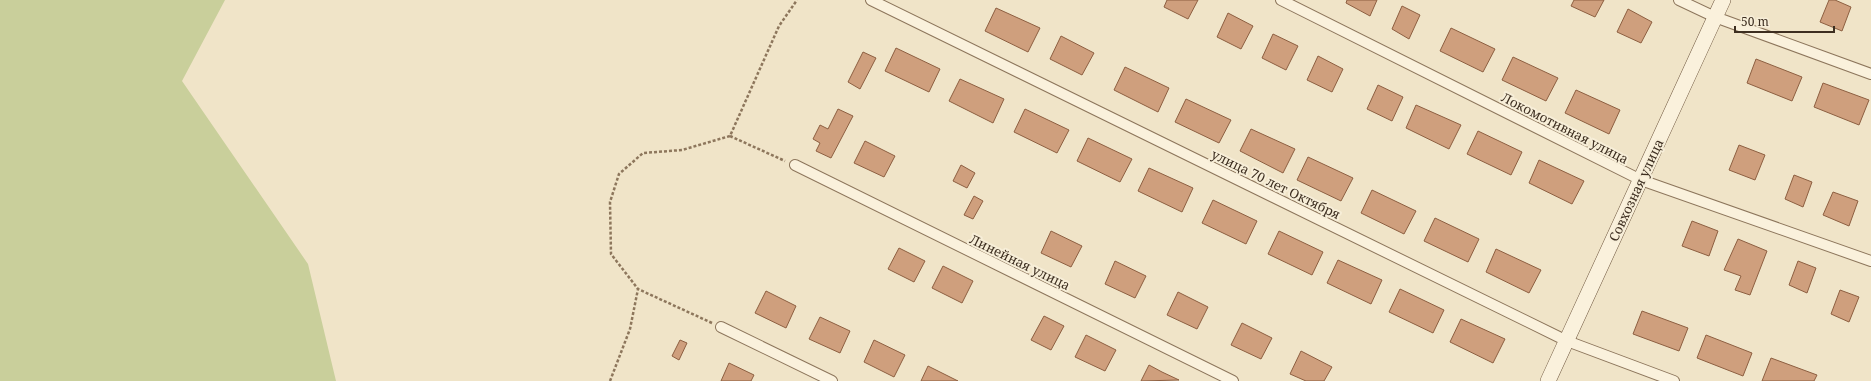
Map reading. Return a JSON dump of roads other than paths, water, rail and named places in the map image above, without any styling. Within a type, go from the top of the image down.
[{"type":"street","name":"улица 70 лет Октября","points":[[871,0],[1566,341],[1674,381]]},
{"type":"street","name":"Локомотивная улица","points":[[1281,0],[1641,180],[1871,261]]},
{"type":"street","points":[[1679,0],[1716,17],[1871,74]]},
{"type":"street","name":"Совхозная улица","points":[[1548,381],[1724,0]]},
{"type":"street","name":"Линейная улица","points":[[795,165],[1233,381]]},
{"type":"street","points":[[721,327],[832,381]]}]
